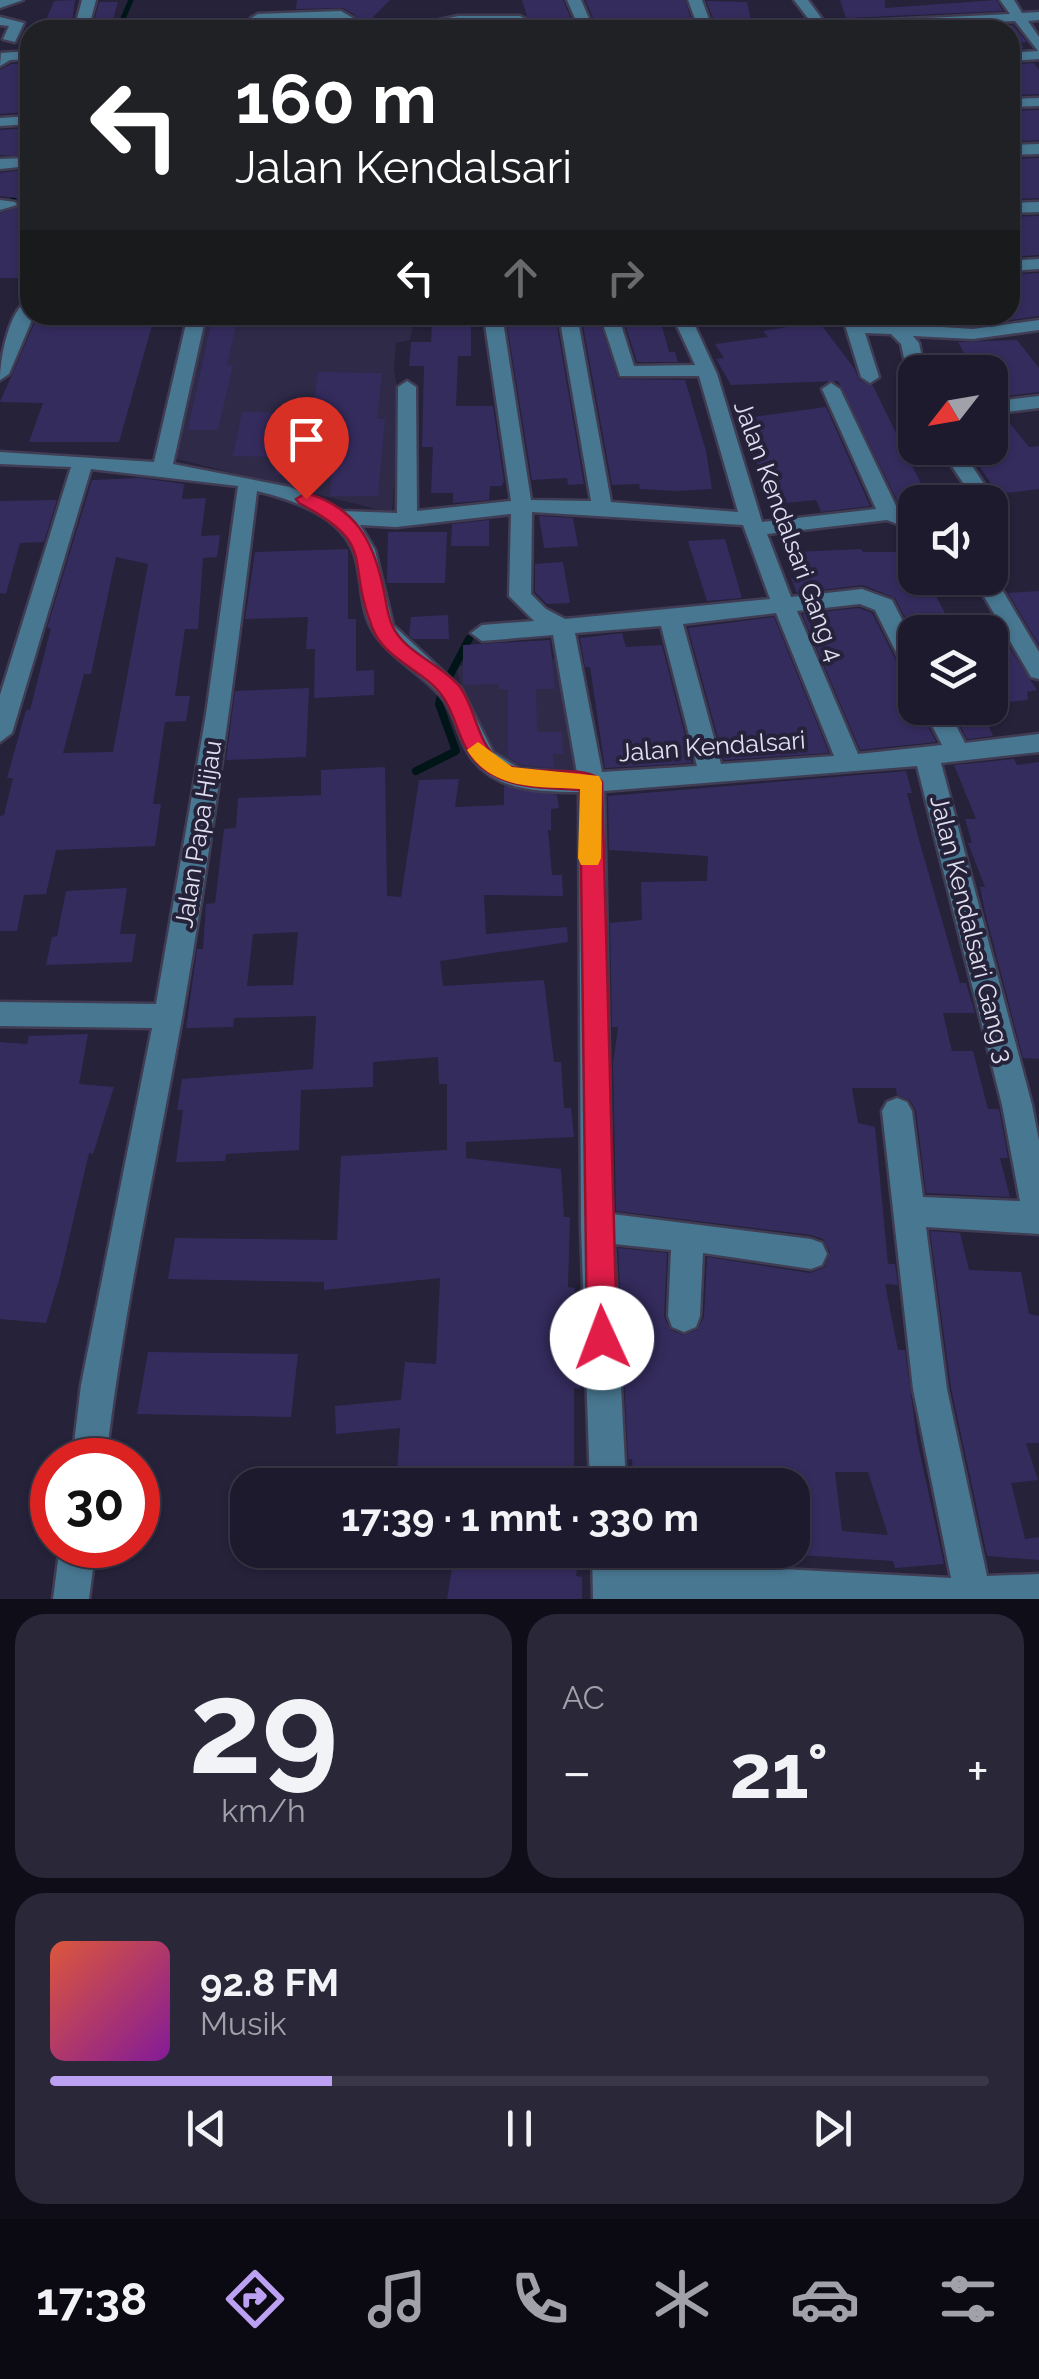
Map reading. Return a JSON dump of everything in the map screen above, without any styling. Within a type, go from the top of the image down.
[{"type":"street","points":[[0,3],[16,0]]},
{"type":"street","points":[[1007,0],[1019,20]]},
{"type":"street","points":[[299,20],[341,16],[346,20]]},
{"type":"street","points":[[880,20],[909,16],[1039,16]]},
{"type":"street","points":[[0,21],[17,22],[10,39]]},
{"type":"street","points":[[1020,21],[1039,47]]},
{"type":"street","points":[[0,374],[22,325]]},
{"type":"street","points":[[163,466],[195,325]]},
{"type":"street","points":[[494,325],[522,506],[520,596],[532,610],[563,627]]},
{"type":"street","points":[[570,325],[602,508]]},
{"type":"street","points":[[612,325],[627,372],[704,370]]},
{"type":"street","name":"Jalan Kendalsari Gang 4","points":[[685,325],[704,370],[782,605],[850,764]]},
{"type":"street","points":[[855,325],[870,376]]},
{"type":"street","points":[[968,325],[973,334]]},
{"type":"street","points":[[912,355],[904,327],[973,334],[1039,325]]},
{"type":"street","points":[[407,518],[408,387]]},
{"type":"street","points":[[831,389],[889,514],[898,517]]},
{"type":"street","points":[[1008,406],[1039,402]]},
{"type":"street","points":[[0,458],[163,466],[306,499],[340,517],[407,518],[522,506],[602,508],[753,524],[898,513]]},
{"type":"street","points":[[0,733],[83,462]]},
{"type":"street","name":"Jalan Papa Hijau","points":[[92,1438],[218,714],[248,485]]},
{"type":"street","name":"Jalan Kendalsari","points":[[340,517],[362,544],[382,628],[398,647],[451,691],[476,747],[493,768],[523,778],[591,782],[711,774],[926,758],[1039,743]]},
{"type":"street","points":[[993,595],[1039,671]]},
{"type":"street","points":[[482,633],[670,618],[862,596],[878,600],[898,637]]},
{"type":"street","points":[[670,618],[711,774]]},
{"type":"street","points":[[563,627],[591,782],[597,1228],[607,1468]]},
{"type":"street","points":[[944,725],[958,754]]},
{"type":"street","name":"Jalan Kendalsari Gang 3","points":[[926,758],[934,774],[955,876],[1028,1106],[1039,1218]]},
{"type":"street","points":[[0,1014],[168,1016]]},
{"type":"street","points":[[898,1111],[953,1598]]},
{"type":"street","points":[[907,1211],[1039,1218]]},
{"type":"street","points":[[597,1228],[688,1236],[811,1254]]},
{"type":"street","points":[[684,1316],[688,1236]]},
{"type":"street","points":[[71,1599],[75,1568]]},
{"type":"street","points":[[611,1576],[953,1598],[1039,1592]]},
{"type":"shaded area","points":[[206,325],[413,325],[410,340],[396,343],[394,367],[400,410],[392,513],[177,459],[174,452]]},
{"type":"shaded area","points":[[561,658],[581,774],[523,772],[492,752],[467,707],[456,666]]},
{"type":"building","points":[[75,0],[72,20],[46,20],[54,1]]},
{"type":"building","points":[[297,0],[390,0],[370,20],[355,20],[355,15],[343,8],[296,9]]},
{"type":"building","points":[[522,0],[563,0],[572,20],[528,20]]},
{"type":"building","points":[[585,0],[685,0],[691,20],[594,20]]},
{"type":"building","points":[[840,0],[885,0],[885,8],[996,0],[1003,11],[846,18]]},
{"type":"building","points":[[706,1],[747,2],[751,20],[714,20]]},
{"type":"building","points":[[99,2],[118,2],[113,20],[94,20]]},
{"type":"building","points":[[1034,63],[1039,70],[1039,94],[1020,95],[1020,64]]},
{"type":"building","points":[[20,64],[20,113],[0,114],[0,70]]},
{"type":"building","points":[[1039,110],[1039,140],[1023,141],[1020,137],[1020,111]]},
{"type":"building","points":[[20,129],[20,156],[0,155],[0,130]]},
{"type":"building","points":[[1039,158],[1039,198],[1020,199],[1020,159]]},
{"type":"building","points":[[20,170],[20,204],[16,198],[0,196],[0,173]]},
{"type":"building","points":[[20,206],[20,278],[0,278],[0,213]]},
{"type":"building","points":[[1039,216],[1039,255],[1020,256],[1020,217]]},
{"type":"building","points":[[1039,273],[1039,316],[1020,319],[1020,274]]},
{"type":"building","points":[[34,325],[152,325],[119,442],[29,442],[43,403],[0,402]]},
{"type":"building","points":[[211,325],[236,325],[227,365],[233,365],[218,430],[188,430]]},
{"type":"building","points":[[432,325],[471,325],[471,356],[458,356],[456,406],[493,406],[504,481],[502,486],[490,486],[489,500],[453,503],[453,493],[431,493],[433,447],[422,447],[424,366],[409,366],[411,342],[431,342]]},
{"type":"building","points":[[507,325],[557,325],[584,484],[568,485],[567,478],[532,480]]},
{"type":"building","points":[[583,325],[600,325],[618,379],[685,380],[706,451],[712,489],[676,491],[640,489],[639,484],[612,485]]},
{"type":"building","points":[[625,325],[662,325],[669,352],[675,352],[678,362],[637,362]]},
{"type":"building","points":[[821,325],[859,380],[873,386],[898,437],[898,465],[912,465],[922,485],[898,485],[898,502],[838,381],[731,385],[716,359],[724,358],[715,344],[768,337],[763,331]]},
{"type":"building","points":[[1017,340],[1039,368],[1039,392],[1008,396],[1008,355],[965,355],[958,342]]},
{"type":"building","points":[[318,372],[382,373],[377,419],[385,419],[378,496],[330,496],[332,475],[275,475],[278,457],[233,456],[242,412],[312,413]]},
{"type":"building","points":[[826,407],[870,506],[821,512],[816,500],[776,504],[739,419]]},
{"type":"building","points":[[1008,421],[1029,447],[1039,446],[1039,489],[1008,493],[1008,485],[992,485],[978,465],[1008,465]]},
{"type":"building","points":[[140,478],[184,484],[182,499],[206,498],[201,536],[220,535],[217,557],[203,558],[198,629],[185,629],[175,696],[190,696],[186,721],[165,722],[153,804],[161,804],[155,846],[56,850],[46,894],[24,895],[17,931],[0,931],[0,816],[4,815],[13,778],[7,778],[26,710],[30,710],[51,628],[47,628],[92,480]],"holes":[[[116,557],[148,564],[113,752],[63,753],[84,674],[91,674]]]},
{"type":"building","points":[[57,500],[44,542],[20,543],[6,594],[0,593],[0,501]]},
{"type":"building","points":[[539,516],[573,518],[578,546],[544,548]]},
{"type":"building","points":[[489,520],[489,546],[451,546],[452,524]]},
{"type":"building","points":[[388,532],[447,532],[445,583],[387,583]]},
{"type":"building","points":[[725,539],[742,598],[707,601],[688,541]]},
{"type":"building","points":[[348,549],[348,619],[356,619],[356,671],[374,670],[374,695],[314,698],[315,649],[306,649],[308,617],[245,619],[255,552]]},
{"type":"building","points":[[796,552],[898,552],[898,595],[935,595],[946,615],[904,615],[895,598],[863,585],[797,593],[791,578],[804,577]]},
{"type":"building","points":[[563,562],[570,603],[547,604],[535,592],[535,564]]},
{"type":"building","points":[[1039,591],[1039,645],[1008,593]]},
{"type":"building","points":[[859,608],[872,613],[898,664],[898,725],[928,725],[936,742],[860,750],[802,614]]},
{"type":"building","points":[[448,615],[449,639],[413,639],[409,635],[411,617]]},
{"type":"building","points":[[774,617],[829,753],[724,760],[688,628]]},
{"type":"building","points":[[622,633],[626,647],[662,645],[692,763],[605,768],[590,667],[585,667],[580,638]]},
{"type":"building","points":[[550,640],[555,689],[536,689],[537,732],[562,732],[563,754],[553,754],[554,768],[521,765],[508,757],[508,689],[499,689],[499,684],[463,685],[463,645]]},
{"type":"building","points":[[1008,647],[1037,690],[1027,692],[1028,700],[1008,702]]},
{"type":"building","points":[[309,688],[306,757],[226,760],[235,691]]},
{"type":"building","points":[[960,725],[988,725],[993,736],[967,739]]},
{"type":"building","points":[[1014,759],[1017,765],[1039,762],[1039,1059],[1023,1058],[985,912],[980,887],[985,887],[968,843],[972,843],[965,819],[976,819],[954,765]]},
{"type":"building","points":[[385,767],[387,896],[401,897],[419,780],[459,779],[455,807],[504,805],[504,786],[557,795],[559,808],[551,809],[548,830],[552,875],[562,875],[563,896],[484,895],[486,934],[567,927],[568,942],[440,961],[443,986],[544,980],[554,1062],[561,1062],[564,1108],[571,1108],[574,1137],[466,1142],[466,1158],[561,1169],[564,1217],[570,1217],[568,1287],[575,1288],[571,1318],[567,1318],[567,1359],[581,1360],[580,1389],[574,1388],[574,1468],[397,1468],[400,1428],[336,1434],[335,1406],[401,1400],[405,1362],[436,1364],[440,1278],[324,1290],[324,1282],[168,1279],[175,1238],[337,1240],[341,1156],[447,1150],[447,1084],[439,1084],[438,1057],[373,1062],[373,1087],[301,1090],[299,1150],[226,1154],[225,1161],[176,1162],[183,1110],[177,1110],[182,1079],[313,1069],[316,1016],[234,1018],[233,1027],[186,1028],[197,949],[203,949],[206,904],[215,903],[224,829],[236,828],[238,798],[321,795],[321,770]],"holes":[[[298,932],[293,985],[247,986],[253,934]]]},
{"type":"building","points":[[906,771],[912,793],[907,793],[919,840],[960,983],[966,983],[975,1013],[943,1013],[952,1051],[973,1051],[988,1109],[999,1109],[1008,1158],[1000,1158],[1010,1197],[926,1193],[916,1111],[910,1100],[897,1095],[896,1088],[852,1088],[858,1123],[875,1127],[888,1264],[895,1264],[898,1285],[885,1284],[898,1350],[905,1350],[917,1440],[944,1564],[895,1568],[893,1561],[810,1556],[810,1468],[633,1468],[632,1459],[628,1459],[618,1248],[667,1253],[664,1317],[671,1330],[683,1335],[697,1330],[704,1317],[707,1257],[810,1273],[825,1267],[830,1252],[823,1239],[811,1235],[616,1211],[613,1064],[618,1027],[612,1027],[610,923],[642,920],[641,882],[707,881],[708,856],[609,850],[608,796]],"holes":[[[835,1472],[868,1472],[888,1535],[842,1531]]]},
{"type":"building","points":[[127,888],[120,934],[136,934],[132,962],[46,965],[52,937],[57,936],[66,891]]},
{"type":"building","points":[[88,1034],[79,1084],[114,1087],[93,1154],[89,1153],[46,1323],[0,1319],[0,1042],[27,1044],[29,1036]]},
{"type":"building","points":[[930,1231],[960,1233],[969,1270],[1021,1272],[1029,1314],[1039,1316],[1039,1443],[1026,1443],[1038,1480],[1011,1483],[1025,1539],[1039,1537],[1039,1560],[987,1556],[951,1388]]},
{"type":"building","points":[[148,1352],[298,1354],[291,1417],[137,1414]]},
{"type":"building","points":[[452,1568],[577,1568],[576,1576],[582,1577],[582,1599],[447,1599]]},
{"type":"waterway","points":[[122,20],[131,0]]},
{"type":"waterway","points":[[0,225],[19,189]]},
{"type":"waterway","points":[[448,679],[469,639]]},
{"type":"waterway","points":[[416,771],[456,751],[439,704],[441,695]]},
{"type":"slow traffic","points":[[478,750],[493,768],[508,776],[591,782],[590,858]]},
{"type":"route","points":[[306,499],[340,517],[355,531],[368,560],[382,628],[398,647],[451,691],[476,747],[493,768],[508,776],[591,782],[588,801],[602,1338]]}]
